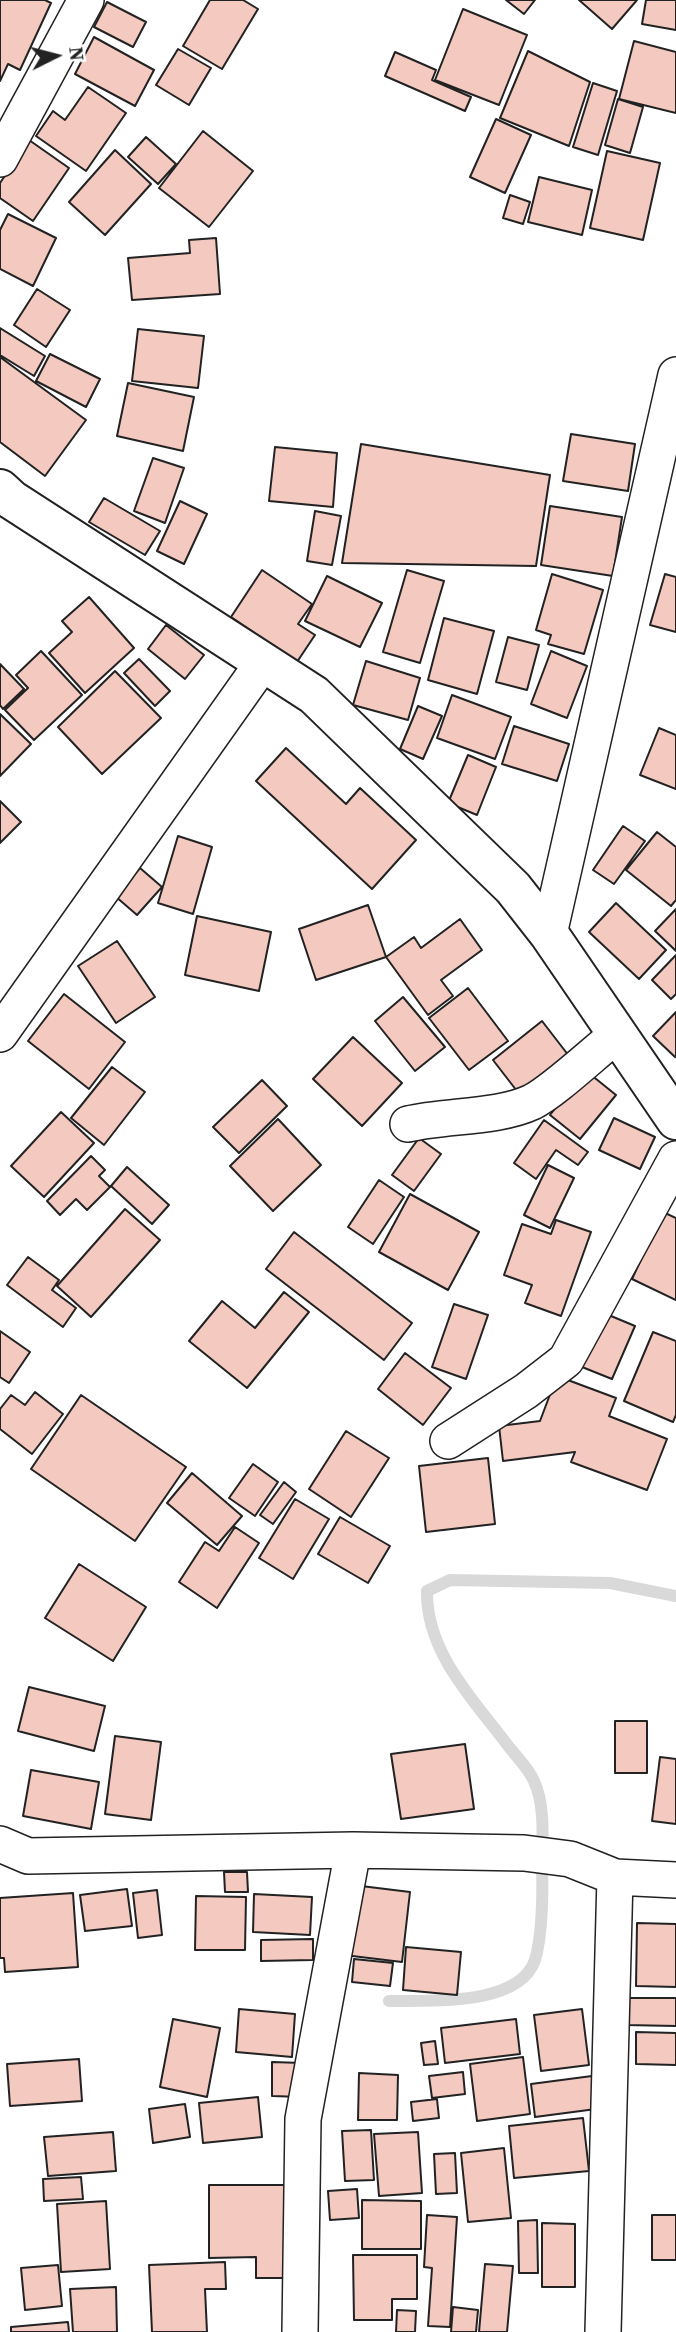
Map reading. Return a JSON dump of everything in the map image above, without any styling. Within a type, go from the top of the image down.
[{"type":"street","points":[[0,159],[86,0]]},
{"type":"street","points":[[550,934],[676,375]]},
{"type":"street","points":[[0,489],[262,664],[314,695],[513,888],[550,934],[676,1120]]},
{"type":"street","points":[[0,1034],[262,664]]},
{"type":"street","points":[[408,1124],[441,1116],[498,1111],[532,1102],[618,1034]]},
{"type":"street","points":[[449,1441],[526,1391],[566,1360],[676,1159]]},
{"type":"street","points":[[0,1844],[28,1856],[353,1850],[524,1853],[570,1859],[615,1877],[676,1880]]},
{"type":"street","points":[[300,2332],[303,2119],[353,1850]]},
{"type":"street","points":[[603,2332],[615,1877]]},
{"type":"building","points":[[0,0],[45,0],[51,3],[20,70],[8,64],[0,81]]},
{"type":"building","points":[[210,0],[243,0],[258,9],[222,69],[183,46]]},
{"type":"building","points":[[506,0],[535,0],[524,14]]},
{"type":"building","points":[[579,0],[637,0],[612,29]]},
{"type":"building","points":[[646,0],[676,0],[676,30],[642,24]]},
{"type":"building","points":[[107,2],[146,22],[133,47],[94,27]]},
{"type":"building","points":[[463,9],[527,35],[499,105],[435,80]]},
{"type":"building","points":[[94,37],[154,70],[135,106],[75,74]]},
{"type":"building","points":[[634,41],[676,52],[676,113],[619,99]]},
{"type":"building","points":[[178,49],[211,68],[189,105],[156,85]]},
{"type":"building","points":[[528,51],[590,82],[569,146],[500,118]]},
{"type":"building","points":[[395,52],[436,70],[432,80],[471,97],[465,111],[385,76]]},
{"type":"building","points":[[593,83],[617,91],[598,155],[573,147]]},
{"type":"building","points":[[88,87],[126,113],[86,171],[36,136],[53,111],[65,120]]},
{"type":"building","points":[[618,99],[643,107],[630,153],[605,145]]},
{"type":"building","points":[[496,119],[531,135],[505,193],[470,177]]},
{"type":"building","points":[[203,131],[253,171],[209,227],[159,188]]},
{"type":"building","points":[[146,137],[176,164],[158,184],[128,157]]},
{"type":"building","points":[[29,140],[69,168],[33,221],[0,198],[0,183]]},
{"type":"building","points":[[115,150],[151,184],[105,235],[69,202]]},
{"type":"building","points":[[607,151],[660,163],[643,240],[590,228]]},
{"type":"building","points":[[539,177],[592,190],[582,235],[528,222]]},
{"type":"building","points":[[510,195],[530,202],[523,224],[503,218]]},
{"type":"building","points":[[8,214],[56,238],[33,286],[0,269],[0,230]]},
{"type":"building","points":[[216,238],[220,294],[132,300],[128,258],[190,253],[189,240]]},
{"type":"building","points":[[37,289],[70,310],[46,347],[14,325]]},
{"type":"building","points":[[0,328],[45,356],[34,376],[0,355]]},
{"type":"building","points":[[138,329],[204,336],[198,388],[132,381]]},
{"type":"building","points":[[50,354],[100,379],[86,407],[36,381]]},
{"type":"building","points":[[0,357],[86,420],[45,476],[0,442]]},
{"type":"building","points":[[128,383],[194,397],[183,451],[117,436]]},
{"type":"building","points":[[571,434],[635,444],[628,491],[563,481]]},
{"type":"building","points":[[361,444],[550,475],[536,566],[342,563]]},
{"type":"building","points":[[275,447],[337,453],[333,507],[269,501]]},
{"type":"building","points":[[153,458],[184,468],[165,523],[134,511]]},
{"type":"building","points":[[104,498],[160,531],[145,555],[89,522]]},
{"type":"building","points":[[180,501],[207,514],[184,564],[157,551]]},
{"type":"building","points":[[550,506],[622,517],[613,576],[541,565]]},
{"type":"building","points":[[315,511],[341,516],[332,565],[307,561]]},
{"type":"building","points":[[262,570],[312,604],[298,624],[315,635],[297,662],[231,617]]},
{"type":"building","points":[[407,570],[444,581],[420,663],[383,652]]},
{"type":"building","points":[[552,574],[603,590],[584,654],[548,644],[551,635],[536,630]]},
{"type":"building","points":[[665,574],[676,577],[676,632],[650,625]]},
{"type":"building","points":[[327,576],[382,603],[360,647],[305,621]]},
{"type":"building","points":[[89,597],[134,648],[85,693],[49,653],[72,632],[62,621]]},
{"type":"building","points":[[444,618],[494,631],[477,694],[428,680]]},
{"type":"building","points":[[166,625],[204,655],[185,679],[148,649]]},
{"type":"building","points":[[508,637],[539,645],[527,690],[496,682]]},
{"type":"building","points":[[41,651],[82,695],[34,740],[5,710],[28,688],[16,675]]},
{"type":"building","points":[[551,651],[587,666],[567,718],[531,704]]},
{"type":"building","points":[[139,659],[170,691],[155,706],[124,673]]},
{"type":"building","points":[[366,661],[420,678],[408,720],[353,705]]},
{"type":"building","points":[[0,664],[24,689],[3,709],[0,705]]},
{"type":"building","points":[[115,671],[161,718],[102,774],[58,727]]},
{"type":"building","points":[[452,695],[511,717],[495,759],[437,738]]},
{"type":"building","points":[[418,706],[442,716],[423,759],[400,749]]},
{"type":"building","points":[[0,714],[31,744],[0,776]]},
{"type":"building","points":[[514,726],[569,744],[557,781],[502,764]]},
{"type":"building","points":[[659,728],[676,735],[676,789],[640,775]]},
{"type":"building","points":[[286,748],[346,804],[360,788],[416,840],[372,889],[256,781]]},
{"type":"building","points":[[468,755],[496,767],[477,815],[448,803]]},
{"type":"building","points":[[0,801],[21,822],[0,843]]},
{"type":"building","points":[[623,826],[645,841],[614,884],[593,870]]},
{"type":"building","points":[[657,832],[676,847],[676,900],[671,906],[626,870]]},
{"type":"building","points":[[178,836],[212,847],[193,914],[158,903]]},
{"type":"building","points":[[140,868],[162,887],[137,915],[115,896]]},
{"type":"building","points":[[616,903],[666,950],[639,979],[589,932]]},
{"type":"building","points":[[368,905],[386,957],[316,980],[299,929]]},
{"type":"building","points":[[676,909],[676,951],[655,931]]},
{"type":"building","points":[[197,916],[271,932],[259,991],[185,975]]},
{"type":"building","points":[[460,919],[482,950],[441,980],[453,996],[428,1015],[386,957],[414,937],[421,948]]},
{"type":"building","points":[[117,941],[155,997],[116,1023],[78,966]]},
{"type":"building","points":[[676,955],[676,994],[671,999],[652,980]]},
{"type":"building","points":[[468,988],[508,1041],[469,1070],[429,1018]]},
{"type":"building","points":[[64,994],[125,1042],[89,1089],[28,1041]]},
{"type":"building","points":[[403,997],[445,1047],[415,1071],[375,1021]]},
{"type":"building","points":[[676,1012],[676,1056],[675,1057],[653,1036]]},
{"type":"building","points":[[542,1021],[569,1056],[520,1095],[493,1060]]},
{"type":"building","points":[[353,1037],[402,1083],[362,1126],[313,1079]]},
{"type":"building","points":[[112,1067],[145,1092],[104,1145],[71,1118]]},
{"type":"building","points":[[585,1070],[616,1095],[580,1139],[550,1115]]},
{"type":"building","points":[[262,1080],[287,1106],[239,1153],[213,1127]]},
{"type":"building","points":[[61,1112],[94,1143],[44,1197],[11,1166]]},
{"type":"building","points":[[614,1118],[655,1137],[640,1169],[599,1150]]},
{"type":"building","points":[[278,1119],[321,1165],[273,1211],[230,1166]]},
{"type":"building","points":[[544,1120],[588,1152],[578,1165],[556,1150],[536,1179],[514,1163]]},
{"type":"building","points":[[419,1138],[441,1154],[414,1191],[392,1175]]},
{"type":"building","points":[[91,1156],[105,1170],[99,1176],[110,1187],[87,1210],[76,1199],[60,1215],[47,1201]]},
{"type":"building","points":[[548,1165],[574,1178],[550,1228],[524,1215]]},
{"type":"building","points":[[127,1167],[169,1205],[152,1224],[111,1186]]},
{"type":"building","points":[[379,1180],[404,1197],[373,1244],[348,1227]]},
{"type":"building","points":[[410,1194],[479,1232],[448,1290],[379,1252]]},
{"type":"building","points":[[125,1209],[160,1240],[91,1317],[57,1286]]},
{"type":"building","points":[[663,1212],[676,1218],[676,1300],[632,1279]]},
{"type":"building","points":[[556,1220],[591,1232],[561,1316],[525,1303],[532,1285],[504,1275],[522,1224],[551,1234]]},
{"type":"building","points":[[294,1232],[412,1323],[384,1360],[266,1269]]},
{"type":"building","points":[[28,1257],[59,1280],[52,1290],[76,1308],[63,1327],[7,1285]]},
{"type":"building","points":[[284,1292],[309,1312],[247,1388],[189,1341],[222,1301],[255,1328]]},
{"type":"building","points":[[454,1304],[488,1315],[466,1379],[432,1367]]},
{"type":"building","points":[[599,1311],[635,1326],[612,1379],[577,1365]]},
{"type":"building","points":[[0,1331],[30,1352],[9,1383],[0,1377]]},
{"type":"building","points":[[653,1332],[676,1341],[676,1415],[673,1422],[624,1401]]},
{"type":"building","points":[[405,1353],[451,1388],[423,1425],[378,1389]]},
{"type":"building","points":[[557,1376],[616,1398],[609,1416],[667,1439],[647,1490],[571,1462],[575,1452],[503,1461],[499,1426],[540,1421]]},
{"type":"building","points":[[35,1392],[63,1414],[32,1454],[0,1429],[0,1409],[11,1395],[25,1405]]},
{"type":"building","points":[[81,1395],[186,1467],[135,1541],[31,1469]]},
{"type":"building","points":[[346,1431],[389,1458],[351,1517],[309,1489]]},
{"type":"building","points":[[488,1458],[495,1524],[426,1532],[419,1466]]},
{"type":"building","points":[[253,1464],[278,1482],[255,1516],[229,1498]]},
{"type":"building","points":[[192,1473],[242,1516],[217,1545],[167,1503]]},
{"type":"building","points":[[284,1482],[296,1492],[273,1524],[260,1515]]},
{"type":"building","points":[[295,1499],[329,1519],[293,1579],[259,1558]]},
{"type":"building","points":[[340,1517],[390,1546],[368,1583],[318,1554]]},
{"type":"building","points":[[235,1527],[259,1543],[217,1608],[179,1582],[205,1542],[219,1551]]},
{"type":"building","points":[[79,1564],[146,1607],[113,1661],[45,1618]]},
{"type":"building","points":[[29,1687],[105,1706],[94,1751],[18,1731]]},
{"type":"building","points":[[615,1721],[647,1721],[647,1773],[615,1773]]},
{"type":"building","points":[[115,1736],[161,1742],[151,1820],[105,1814]]},
{"type":"building","points":[[465,1744],[474,1809],[401,1819],[391,1754]]},
{"type":"building","points":[[660,1757],[676,1759],[676,1824],[652,1821]]},
{"type":"building","points":[[31,1770],[99,1782],[91,1829],[23,1816]]},
{"type":"building","points":[[224,1872],[247,1872],[248,1892],[225,1892]]},
{"type":"building","points":[[353,1885],[410,1892],[402,1962],[344,1955]]},
{"type":"building","points":[[127,1889],[132,1926],[85,1931],[80,1895]]},
{"type":"building","points":[[157,1890],[162,1935],[138,1938],[133,1893]]},
{"type":"building","points":[[73,1893],[78,1967],[5,1972],[4,1958],[0,1958],[0,1898]]},
{"type":"building","points":[[254,1894],[312,1897],[310,1935],[253,1932]]},
{"type":"building","points":[[196,1896],[246,1897],[245,1950],[195,1950]]},
{"type":"building","points":[[637,1923],[676,1924],[676,1987],[636,1986]]},
{"type":"building","points":[[313,1939],[313,1960],[261,1961],[261,1940]]},
{"type":"building","points":[[406,1947],[461,1952],[457,1995],[403,1990]]},
{"type":"building","points":[[354,1959],[393,1963],[390,1986],[352,1982]]},
{"type":"building","points":[[625,1998],[676,1998],[676,2026],[625,2025]]},
{"type":"building","points":[[239,2009],[295,2014],[292,2057],[236,2052]]},
{"type":"building","points":[[582,2009],[589,2065],[541,2071],[534,2015]]},
{"type":"building","points":[[173,2019],[220,2028],[207,2097],[160,2087]]},
{"type":"building","points":[[516,2019],[520,2054],[445,2063],[441,2028]]},
{"type":"building","points":[[636,2032],[676,2033],[676,2065],[636,2064]]},
{"type":"building","points":[[435,2041],[438,2064],[424,2065],[421,2043]]},
{"type":"building","points":[[523,2057],[530,2114],[477,2121],[470,2064]]},
{"type":"building","points":[[79,2059],[82,2101],[10,2106],[7,2064]]},
{"type":"building","points":[[272,2062],[302,2063],[302,2097],[272,2096]]},
{"type":"building","points":[[463,2072],[465,2094],[432,2098],[429,2076]]},
{"type":"building","points":[[359,2073],[398,2075],[397,2120],[358,2120]]},
{"type":"building","points":[[592,2076],[596,2109],[535,2117],[531,2084]]},
{"type":"building","points":[[258,2097],[262,2137],[203,2143],[199,2103]]},
{"type":"building","points":[[437,2099],[439,2118],[413,2121],[411,2102]]},
{"type":"building","points":[[185,2104],[190,2137],[153,2143],[149,2109]]},
{"type":"building","points":[[583,2118],[589,2171],[514,2178],[509,2126]]},
{"type":"building","points":[[371,2130],[374,2180],[345,2181],[342,2131]]},
{"type":"building","points":[[113,2132],[116,2171],[48,2176],[44,2137]]},
{"type":"building","points":[[418,2132],[422,2193],[379,2196],[374,2134]]},
{"type":"building","points":[[504,2148],[511,2218],[468,2222],[461,2153]]},
{"type":"building","points":[[455,2153],[457,2193],[436,2194],[434,2154]]},
{"type":"building","points":[[81,2177],[83,2199],[44,2201],[43,2179]]},
{"type":"building","points":[[209,2185],[285,2185],[286,2278],[256,2278],[256,2257],[209,2258]]},
{"type":"building","points":[[357,2189],[359,2218],[330,2220],[328,2191]]},
{"type":"building","points":[[362,2200],[421,2201],[421,2249],[362,2249]]},
{"type":"building","points":[[106,2201],[110,2269],[61,2272],[57,2204]]},
{"type":"building","points":[[427,2215],[457,2217],[450,2327],[428,2326],[432,2268],[424,2267]]},
{"type":"building","points":[[652,2215],[676,2215],[676,2260],[652,2260]]},
{"type":"building","points":[[537,2220],[538,2273],[519,2273],[518,2221]]},
{"type":"building","points":[[542,2223],[575,2224],[575,2287],[542,2287]]},
{"type":"building","points":[[353,2255],[417,2255],[417,2299],[392,2299],[392,2320],[354,2320]]},
{"type":"building","points":[[225,2262],[226,2289],[205,2289],[207,2332],[152,2332],[149,2265]]},
{"type":"building","points":[[485,2264],[513,2266],[507,2332],[479,2332]]},
{"type":"building","points":[[58,2265],[62,2306],[25,2310],[21,2268]]},
{"type":"building","points":[[116,2287],[117,2332],[73,2332],[70,2289]]},
{"type":"building","points":[[453,2307],[478,2310],[476,2332],[451,2332]]},
{"type":"building","points":[[397,2310],[416,2311],[415,2332],[396,2332]]},
{"type":"building","points":[[68,2322],[69,2332],[11,2332],[11,2327]]},
{"type":"waterway","points":[[389,2001],[471,1998],[511,1986],[526,1975],[535,1960],[541,1928],[543,1825],[538,1791],[529,1772],[454,1675],[434,1635],[427,1591],[450,1580],[610,1583],[676,1596]]}]
